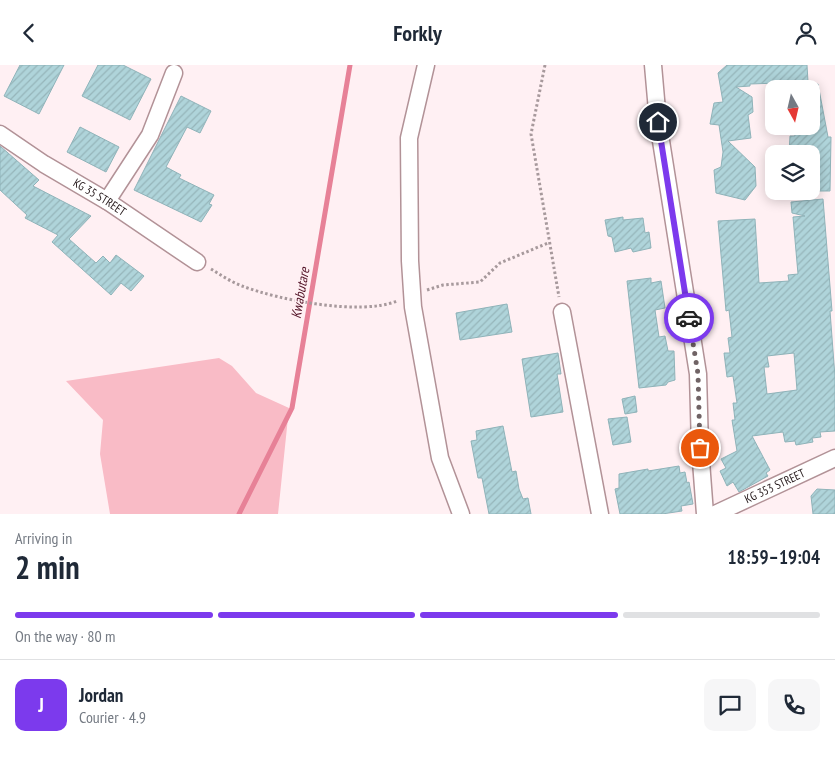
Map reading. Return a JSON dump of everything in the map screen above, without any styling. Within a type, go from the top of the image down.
[{"type":"street","points":[[426,65],[409,138],[412,295],[440,458],[460,514]]},
{"type":"street","points":[[653,65],[658,122],[698,374],[700,448],[706,514]]},
{"type":"street","points":[[107,201],[150,135],[174,73]]},
{"type":"street","name":"KG 35 STREET","points":[[0,134],[44,164],[107,201],[197,262]]},
{"type":"street","points":[[562,312],[600,514]]},
{"type":"street","name":"KG 353 STREET","points":[[715,514],[835,458]]},
{"type":"path","points":[[544,65],[531,134],[548,243],[562,312]]},
{"type":"path","points":[[197,262],[240,285],[285,299],[337,305],[386,305],[443,285],[480,282],[500,263],[548,243]]},
{"type":"shaded area","points":[[219,358],[232,366],[256,393],[289,408],[278,514],[110,514],[100,454],[103,420],[66,381]]},
{"type":"building","points":[[20,65],[64,65],[39,114],[4,96]]},
{"type":"building","points":[[98,65],[123,65],[151,79],[130,120],[82,96]]},
{"type":"building","points":[[727,65],[807,65],[808,80],[765,80],[765,83],[736,87],[752,97],[753,112],[748,115],[751,138],[728,141],[755,167],[756,186],[745,200],[716,193],[714,170],[721,167],[723,152],[719,125],[710,124],[714,103],[723,102],[718,73]]},
{"type":"building","points":[[820,95],[828,137],[831,137],[830,191],[820,191],[820,145],[790,145],[790,136],[820,135]]},
{"type":"building","points":[[181,96],[211,111],[200,133],[187,127],[166,167],[181,175],[179,178],[214,195],[209,204],[212,205],[201,222],[134,190]]},
{"type":"building","points":[[80,127],[119,147],[106,172],[67,152]]},
{"type":"building","points":[[0,146],[39,180],[33,186],[91,216],[69,239],[96,263],[103,256],[110,263],[116,255],[144,276],[131,291],[121,283],[111,295],[52,242],[58,235],[25,218],[27,215],[0,190]]},
{"type":"building","points":[[823,199],[832,311],[830,311],[835,377],[835,431],[820,432],[821,437],[812,438],[813,442],[796,445],[795,441],[785,442],[783,432],[752,436],[770,470],[766,473],[768,476],[739,492],[733,482],[727,486],[720,471],[726,468],[721,459],[737,451],[732,420],[735,420],[733,403],[737,403],[733,376],[727,377],[724,353],[730,353],[728,338],[732,337],[729,310],[726,311],[718,221],[755,219],[759,283],[789,281],[788,275],[798,274],[793,217],[805,216],[792,213],[791,202]],"holes":[[[794,353],[797,390],[767,394],[764,367],[769,367],[767,356]]]},
{"type":"building","points":[[623,217],[623,220],[643,218],[645,233],[649,232],[651,248],[633,252],[631,248],[615,252],[612,237],[608,236],[605,220]]},
{"type":"building","points":[[651,278],[651,283],[661,281],[665,308],[655,310],[659,337],[665,336],[668,351],[674,351],[675,380],[668,382],[666,385],[639,388],[627,281]]},
{"type":"building","points":[[507,304],[512,332],[460,340],[456,313]]},
{"type":"building","points":[[558,353],[561,374],[557,374],[563,412],[531,417],[522,359]]},
{"type":"building","points":[[635,396],[637,412],[625,414],[622,399]]},
{"type":"building","points":[[627,417],[631,442],[613,445],[608,419]]},
{"type":"building","points":[[503,426],[512,472],[516,471],[519,489],[523,499],[528,498],[531,514],[489,514],[482,478],[478,478],[471,441],[477,440],[476,431]]},
{"type":"building","points":[[679,466],[680,473],[685,472],[687,483],[689,482],[693,504],[681,506],[682,511],[662,514],[620,514],[615,489],[619,488],[619,474]]},
{"type":"building","points":[[817,489],[835,490],[835,514],[813,514],[811,496]]},
{"type":"waterway","name":"Kwabutare","points":[[239,514],[292,408],[350,65]]},
{"type":"way so far","points":[[689,318],[698,374],[700,448]]},
{"type":"route","points":[[658,122],[689,318]]}]
